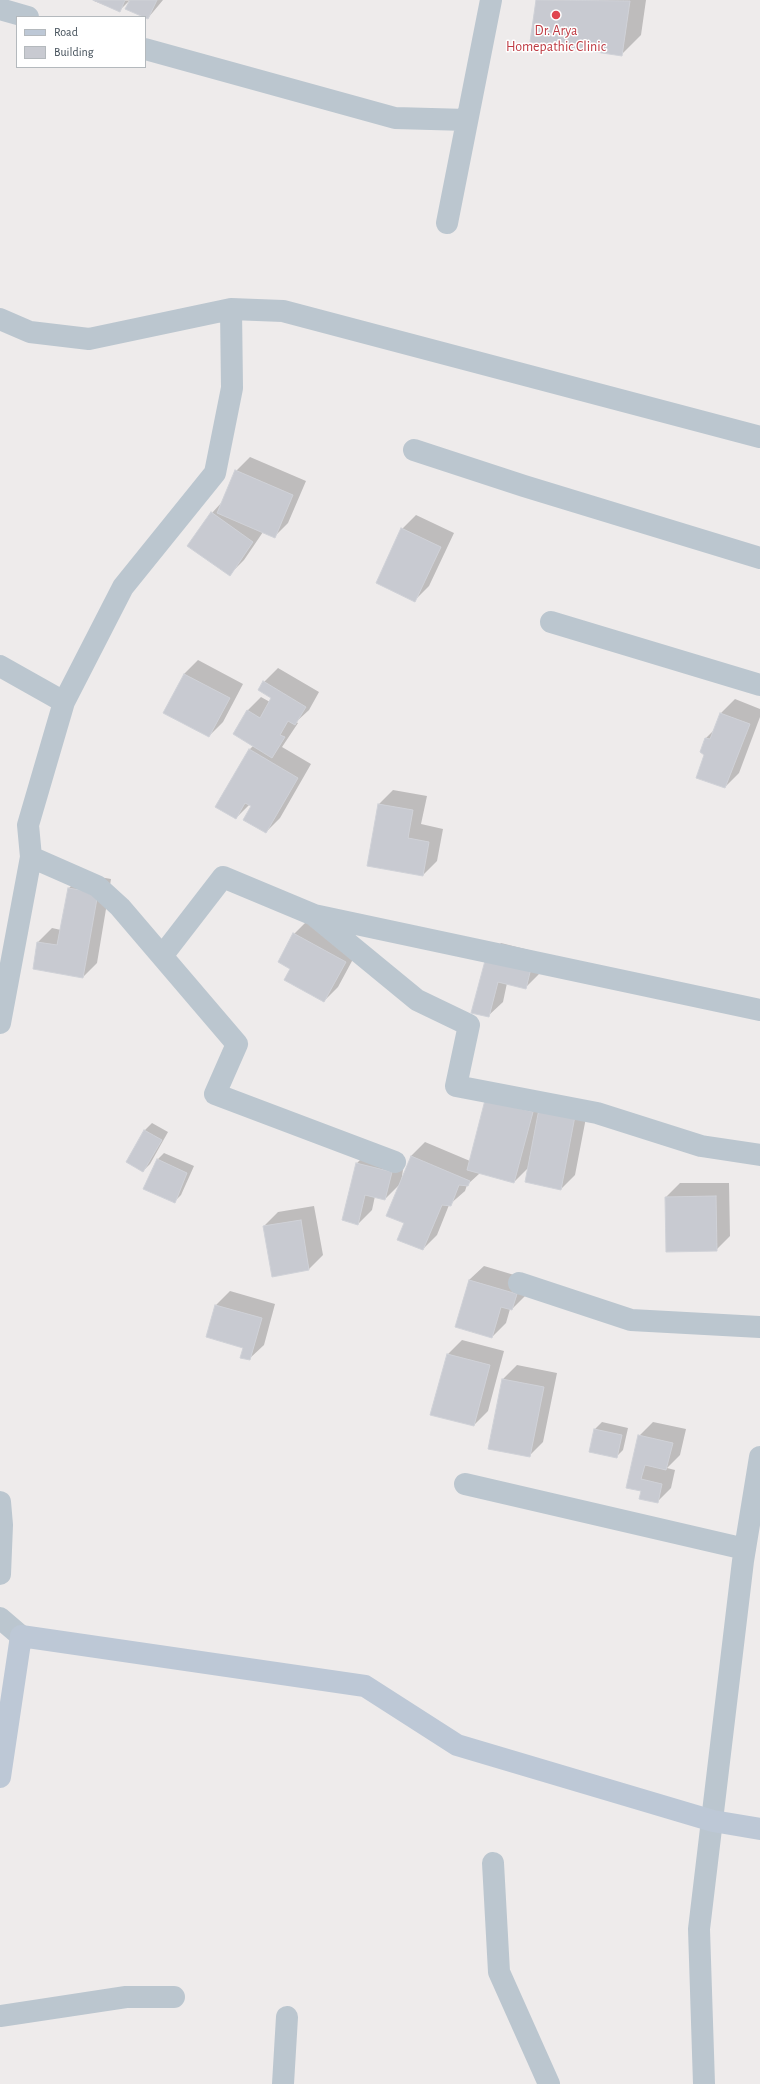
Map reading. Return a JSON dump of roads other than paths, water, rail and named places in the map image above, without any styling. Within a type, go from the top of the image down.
[{"type":"street","points":[[447,223],[491,0]]},
{"type":"street","points":[[0,9],[24,16]]},
{"type":"street","points":[[146,49],[395,118],[468,120]]},
{"type":"street","points":[[0,1023],[31,857],[28,825],[64,702],[123,587],[215,473],[232,388],[231,309]]},
{"type":"street","points":[[0,319],[30,332],[89,339],[231,309],[283,311],[760,437]]},
{"type":"street","points":[[414,450],[524,486],[760,558]]},
{"type":"street","points":[[551,622],[760,685]]},
{"type":"street","points":[[0,666],[64,702]]},
{"type":"street","points":[[31,857],[97,886],[120,907],[237,1044],[215,1094],[394,1162]]},
{"type":"street","points":[[162,956],[223,877],[314,915],[760,1010]]},
{"type":"street","points":[[314,915],[417,1000],[469,1025],[456,1086],[597,1113],[701,1146],[760,1156]]},
{"type":"street","points":[[519,1283],[631,1320],[760,1327]]},
{"type":"street","points":[[704,2084],[699,1929],[745,1549],[760,1457]]},
{"type":"street","points":[[465,1484],[745,1549]]},
{"type":"street","points":[[0,1502],[2,1525],[0,1574]]},
{"type":"street","points":[[0,1618],[10,1636],[0,1777]]},
{"type":"street","points":[[10,1636],[365,1686],[457,1745],[713,1821],[760,1829]]},
{"type":"street","points":[[493,1863],[499,1972],[549,2084]]},
{"type":"street","points":[[0,2016],[126,1997],[174,1997]]},
{"type":"street","points":[[283,2084],[287,2017]]},
{"type":"place","name":"Dr. Arya Homepathic Clinic","points":[[556,15]]}]
